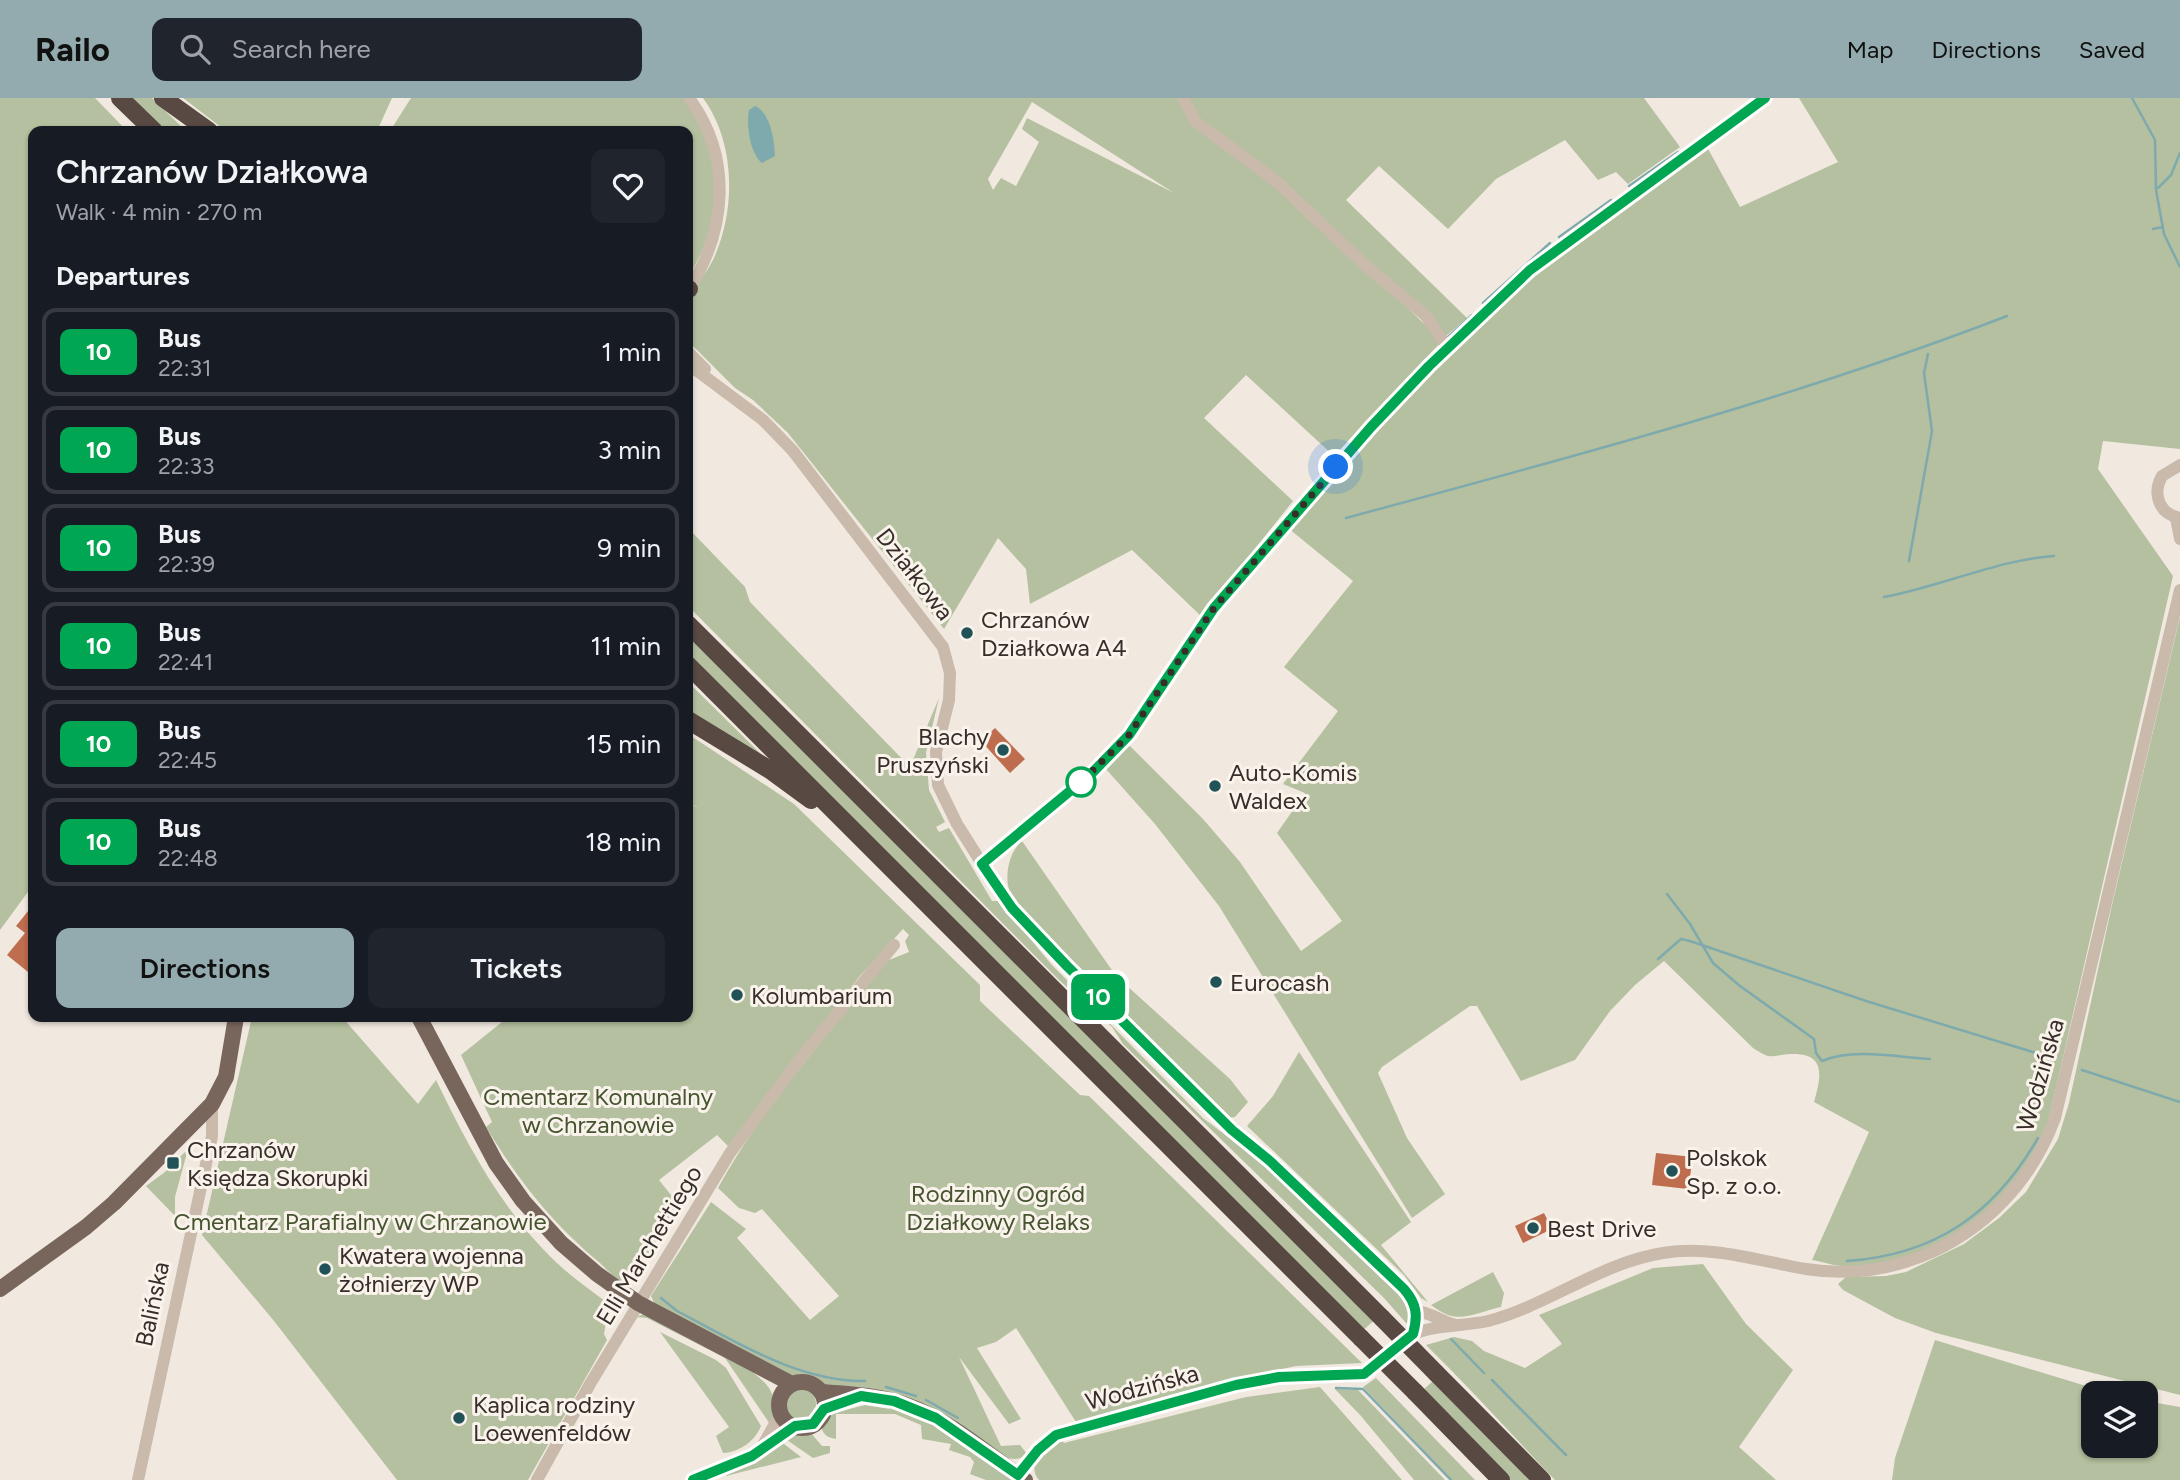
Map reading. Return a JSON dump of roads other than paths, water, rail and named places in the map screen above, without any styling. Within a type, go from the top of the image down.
[{"type":"highway","points":[[120,98],[149,126]]},
{"type":"highway","points":[[162,98],[190,126]]},
{"type":"highway","points":[[162,98],[202,126]]},
{"type":"highway","points":[[693,629],[1542,1480]]},
{"type":"highway","points":[[693,670],[1501,1480]]},
{"type":"highway","points":[[693,723],[769,770],[856,833]]},
{"type":"main road","name":"Balińska","points":[[212,1104],[226,1077],[235,1022]]},
{"type":"main road","points":[[422,1022],[480,1138],[509,1184],[570,1252],[638,1303],[792,1384],[811,1384],[822,1401],[813,1424],[795,1426],[787,1422],[780,1405],[752,1363]]},
{"type":"main road","points":[[0,1289],[86,1227],[188,1131],[212,1104]]},
{"type":"main road","points":[[780,1405],[792,1384]]},
{"type":"main road","name":"Wodzińska","points":[[822,1401],[861,1396],[894,1401],[926,1413],[1021,1478]]},
{"type":"street","points":[[689,98],[702,116],[714,145],[721,180],[719,220],[707,256],[693,281]]},
{"type":"street","points":[[1183,98],[1190,114],[1209,132],[1276,181],[1366,266],[1426,316],[1448,348]]},
{"type":"street","points":[[982,864],[1073,790],[1129,735],[1230,588],[1371,427],[1448,348],[1530,270],[1567,240],[1765,98]]},
{"type":"street","name":"Działkowa","points":[[693,357],[724,389]]},
{"type":"street","name":"Działkowa","points":[[693,367],[763,420],[793,451],[943,647],[950,673],[949,700],[936,752],[938,785],[957,824],[1012,908],[1232,1130],[1270,1161],[1404,1289],[1415,1304],[1416,1311]]},
{"type":"street","points":[[2180,465],[2166,471],[2157,486],[2159,502],[2163,509],[2178,518],[2180,539]]},
{"type":"street","name":"Wodzińska","points":[[1021,1478],[1038,1450],[1056,1435],[1236,1385],[1279,1377],[1364,1374],[1413,1334],[1510,1314],[1586,1278],[1629,1262],[1669,1252],[1715,1252],[1808,1269],[1845,1272],[1878,1269],[1918,1258],[1951,1242],[2004,1202],[2042,1150],[2061,1100],[2180,590]]},
{"type":"street","name":"Elli Marchettiego","points":[[537,1480],[584,1393],[730,1153],[832,1018],[894,945]]},
{"type":"street","name":"Balińska","points":[[138,1480],[210,1143],[212,1104]]},
{"type":"street","points":[[188,1131],[202,1129],[210,1143]]},
{"type":"street","points":[[1413,1334],[1416,1311],[1424,1311],[1445,1323],[1460,1326]]},
{"type":"street","points":[[759,1451],[773,1432],[780,1405]]},
{"type":"street","points":[[693,1480],[759,1451],[795,1426]]},
{"type":"water","points":[[755,106],[765,115],[774,142],[775,156],[762,163],[754,153],[748,123],[749,110]]},
{"type":"waterway","points":[[2132,98],[2155,140],[2156,190],[2164,234],[2180,267]]},
{"type":"waterway","points":[[1629,186],[1678,152]]},
{"type":"waterway","points":[[2158,188],[2171,175],[2180,153]]},
{"type":"waterway","points":[[1559,237],[1611,200]]},
{"type":"waterway","points":[[2153,229],[2163,227]]},
{"type":"waterway","points":[[1483,303],[1550,243]]},
{"type":"waterway","points":[[1446,339],[1472,315]]},
{"type":"waterway","points":[[1346,518],[1596,450],[1762,401],[2007,316]]},
{"type":"waterway","points":[[1909,561],[1932,431],[1924,373],[1928,354]]},
{"type":"waterway","points":[[1884,597],[2013,562],[2054,556]]},
{"type":"waterway","points":[[1667,894],[1690,924],[1713,963],[1740,986],[1814,1039],[1816,1053],[1822,1061],[1861,1054],[1930,1059]]},
{"type":"waterway","points":[[1658,959],[1681,939],[1690,941],[1866,1001],[2049,1057]]},
{"type":"waterway","points":[[2082,1070],[2180,1102]]},
{"type":"waterway","points":[[1847,1261],[1908,1250],[1959,1226],[2002,1188],[2038,1138]]},
{"type":"waterway","points":[[661,1298],[677,1311],[768,1358],[816,1375],[865,1381]]},
{"type":"waterway","points":[[1451,1339],[1484,1373]]},
{"type":"waterway","points":[[1492,1380],[1566,1455]]},
{"type":"waterway","points":[[886,1387],[916,1396]]},
{"type":"waterway","points":[[1336,1388],[1363,1389],[1451,1480]]},
{"type":"waterway","points":[[926,1400],[958,1418]]},
{"type":"place","name":"Chrzanów Działkowa A4","points":[[967,633]]},
{"type":"place","name":"Blachy Pruszyński","points":[[1003,750]]},
{"type":"place","name":"Auto-Komis Waldex","points":[[1215,786]]},
{"type":"place","name":"Eurocash","points":[[1216,982]]},
{"type":"place","name":"Kolumbarium","points":[[737,995]]},
{"type":"place","name":"Chrzanów Księdza Skorupki","points":[[173,1163]]},
{"type":"place","name":"Polskok Sp. z o.o.","points":[[1672,1171]]},
{"type":"place","name":"Best Drive","points":[[1533,1228]]},
{"type":"place","name":"Kwatera wojenna żołnierzy WP","points":[[325,1269]]},
{"type":"place","name":"Kaplica rodziny Loewenfeldów","points":[[459,1418]]},
{"type":"park label","name":"Cmentarz Komunalny w Chrzanowie","points":[[598,1110]]},
{"type":"park label","name":"Rodzinny Ogród Działkowy Relaks","points":[[998,1207]]},
{"type":"park label","name":"Cmentarz Parafialny w Chrzanowie","points":[[360,1221]]}]
